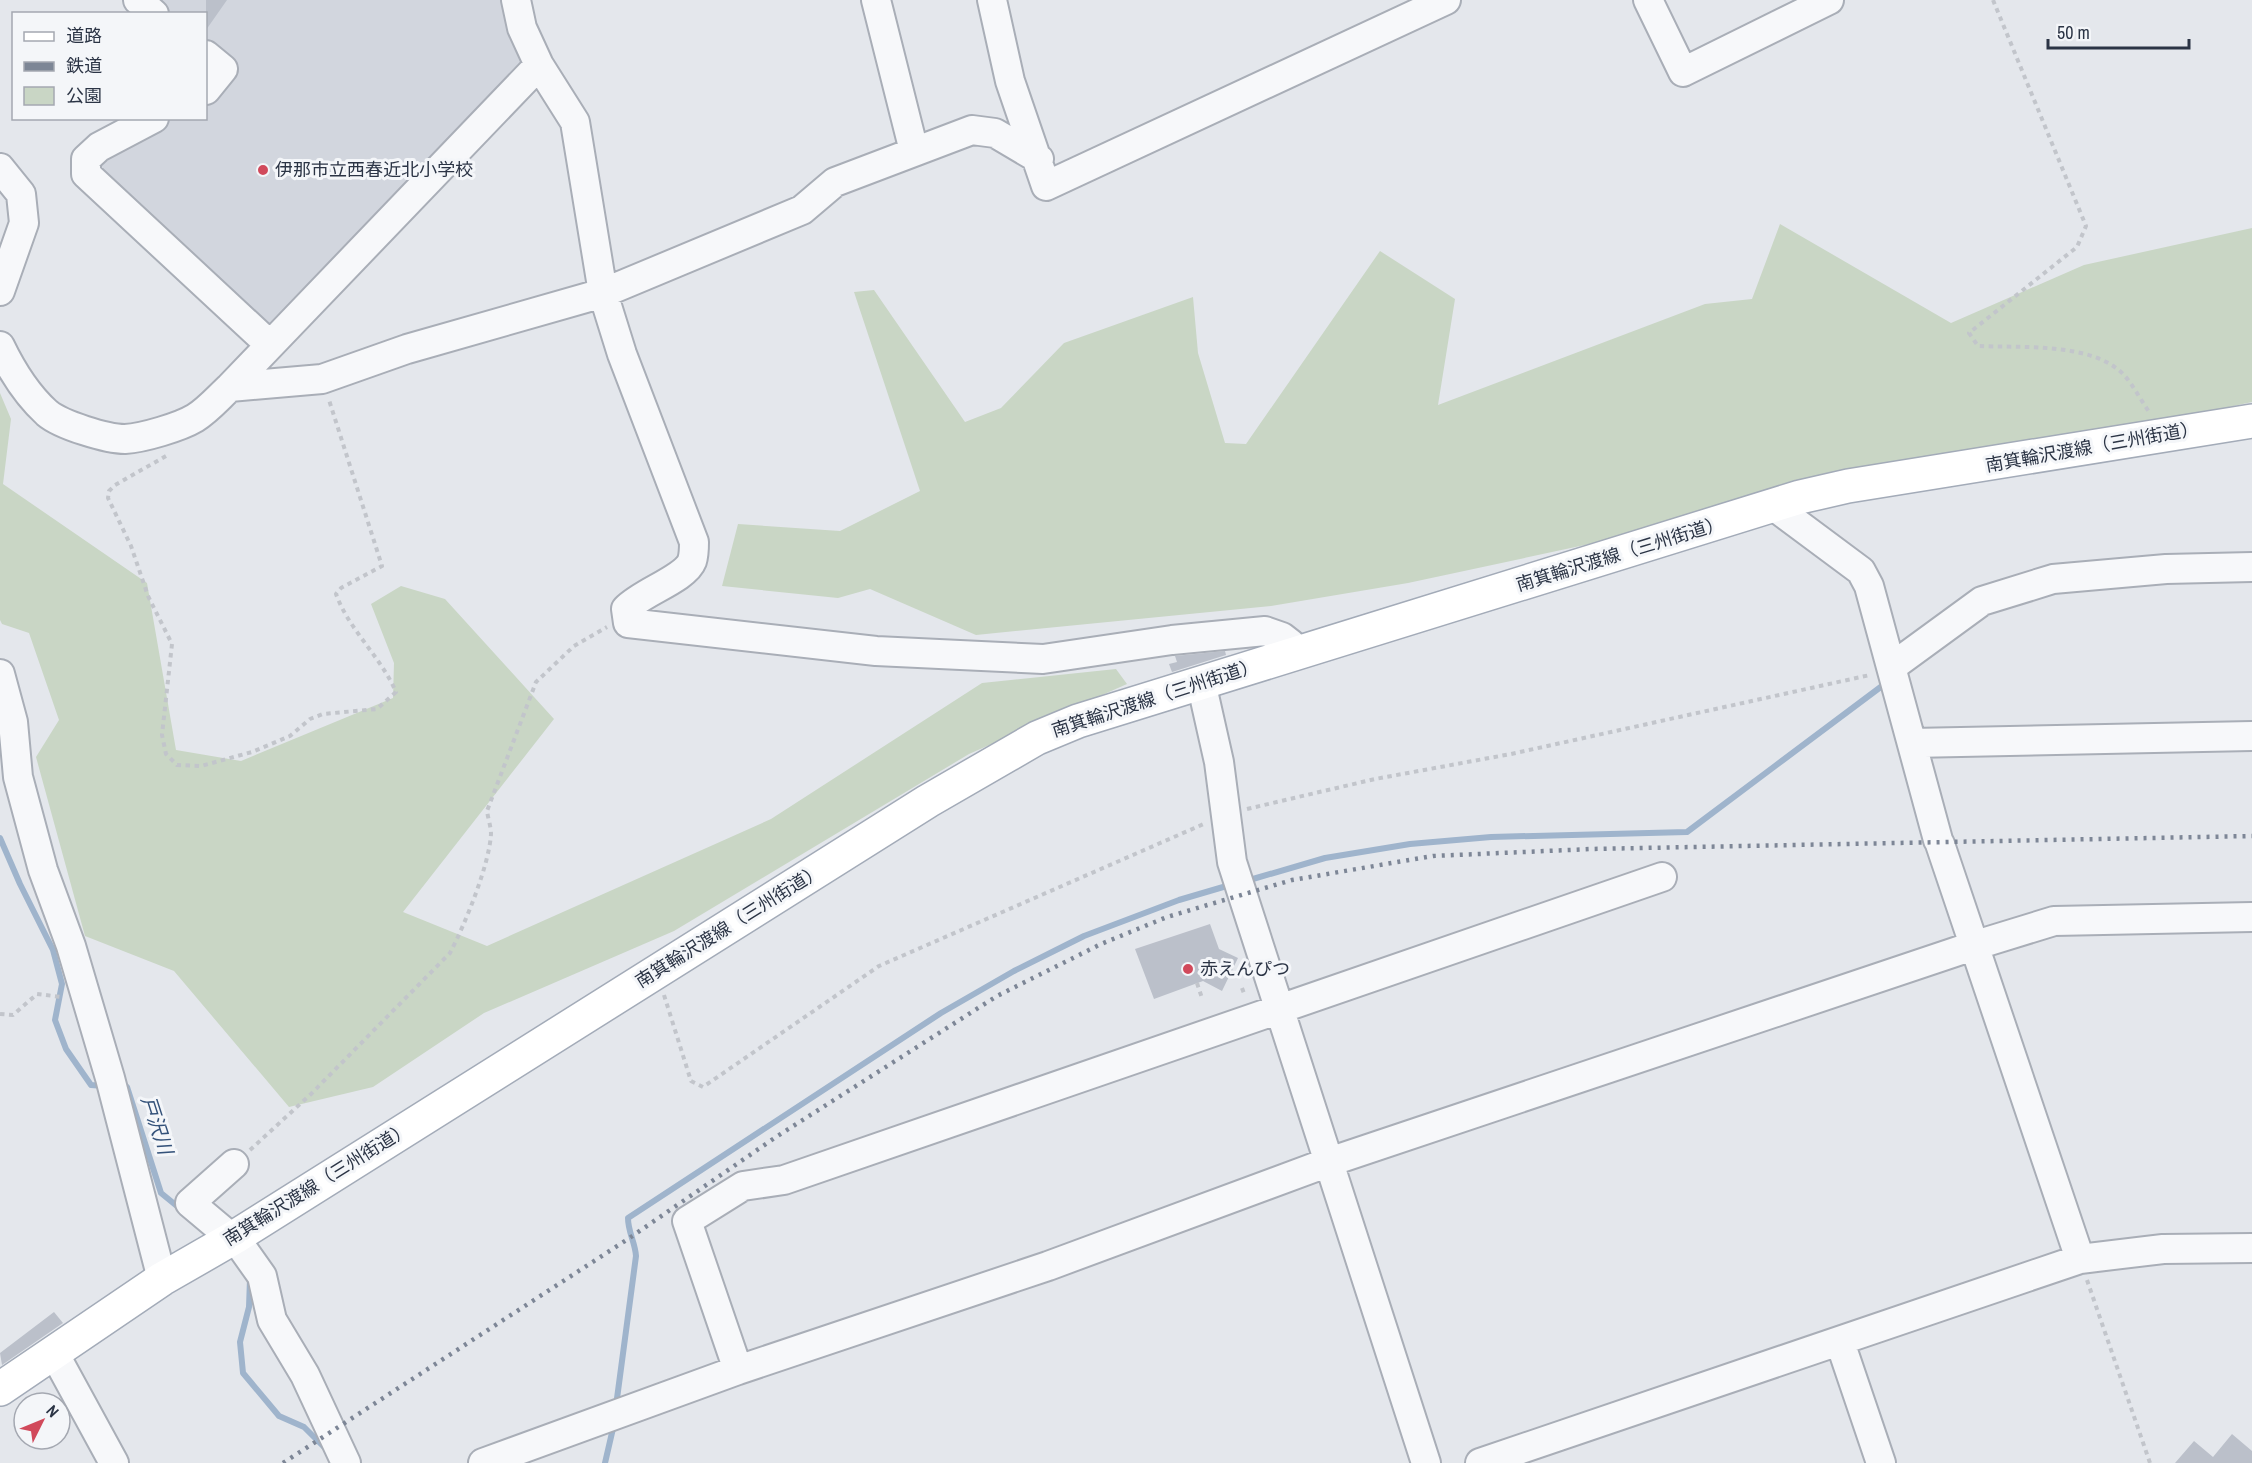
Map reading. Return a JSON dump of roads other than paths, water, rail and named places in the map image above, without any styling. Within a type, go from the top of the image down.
[{"type":"main road","name":"南箕輪沢渡線（三州街道）","points":[[0,1389],[162,1280],[980,770],[1036,738],[1078,721],[1295,652],[1848,486],[2252,421]]},
{"type":"street","points":[[138,0],[152,12]]},
{"type":"street","points":[[516,0],[522,28],[538,66],[575,122],[603,293],[622,354],[694,542],[692,562],[674,579],[636,598],[626,609],[628,623],[876,651],[1043,659],[1172,640],[1265,631],[1282,637],[1291,644],[1295,652]]},
{"type":"street","points":[[876,0],[914,151]]},
{"type":"street","points":[[992,0],[1011,81],[1039,159],[1046,186],[1446,0]]},
{"type":"street","points":[[1648,0],[1683,72],[1829,0]]},
{"type":"street","points":[[207,56],[223,69],[207,89]]},
{"type":"street","points":[[0,346],[25,391],[49,415],[99,435],[125,439],[176,426],[197,417],[230,387],[538,66]]},
{"type":"street","points":[[150,120],[99,147],[86,159],[86,174],[270,345]]},
{"type":"street","points":[[230,387],[322,379],[407,349],[603,293],[801,210],[835,182],[972,130],[994,133],[1039,159]]},
{"type":"street","points":[[0,168],[21,194],[24,224],[0,291]]},
{"type":"street","points":[[1775,507],[1861,571],[1869,586],[1893,666],[1939,842],[1976,945],[2080,1259]]},
{"type":"street","points":[[1893,666],[1982,601],[2053,579],[2166,570],[2252,567]]},
{"type":"street","points":[[0,674],[13,722],[18,777],[43,870],[70,946],[112,1086],[162,1280]]},
{"type":"street","points":[[1201,682],[1219,762],[1232,862],[1277,1008],[1426,1463]]},
{"type":"street","points":[[1912,743],[2252,736]]},
{"type":"street","points":[[738,1370],[687,1221],[743,1186],[784,1180],[1662,877]]},
{"type":"street","points":[[483,1463],[738,1370],[1048,1266],[1329,1162],[1976,945],[2054,921],[2252,917]]},
{"type":"street","points":[[234,1164],[190,1203],[240,1245],[262,1276],[272,1320],[304,1375],[346,1463]]},
{"type":"street","points":[[1480,1463],[2080,1259],[2163,1250],[2252,1248]]},
{"type":"street","points":[[1840,1342],[1881,1463]]},
{"type":"street","points":[[54,1353],[114,1463]]},
{"type":"waterway","points":[[1246,881],[1325,858],[1410,844],[1491,837],[1687,832],[1886,683]]},
{"type":"waterway","name":"戸沢川","points":[[0,838],[53,950],[62,984],[55,1020],[66,1049],[91,1085],[104,1086]]},
{"type":"waterway","points":[[616,1406],[636,1256],[628,1218],[941,1013],[1014,971],[1084,936],[1179,900],[1230,885]]},
{"type":"waterway","name":"戸沢川","points":[[121,1087],[127,1087],[161,1193],[183,1211]]},
{"type":"waterway","name":"戸沢川","points":[[250,1279],[249,1307],[240,1342],[243,1373],[279,1416],[304,1427],[325,1448]]},
{"type":"waterway","points":[[605,1463],[614,1424]]},
{"type":"railway","points":[[283,1463],[628,1239],[776,1137],[997,996],[1101,944],[1167,917],[1292,880],[1433,856],[1591,849],[2252,836]]},
{"type":"place","name":"伊那市立西春近北小学校","points":[[263,170]]},
{"type":"place","name":"赤えんぴつ","points":[[1188,969]]}]
